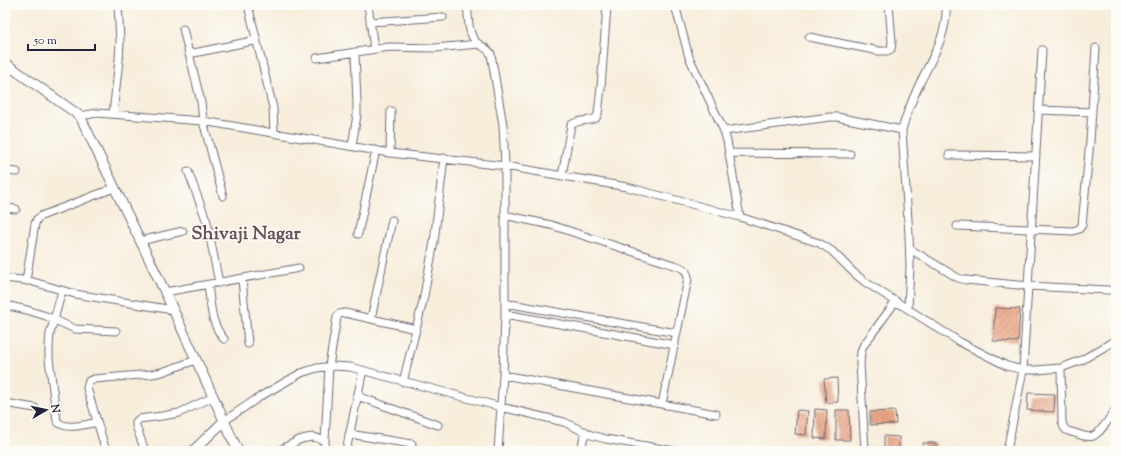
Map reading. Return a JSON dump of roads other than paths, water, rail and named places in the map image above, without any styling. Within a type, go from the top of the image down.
[{"type":"street","points":[[113,114],[120,41],[118,5]]},
{"type":"street","points":[[248,5],[273,108],[274,132]]},
{"type":"street","points":[[368,5],[374,49]]},
{"type":"street","points":[[467,5],[470,33],[476,42],[489,50],[493,61],[503,125],[505,166],[505,314],[498,451]]},
{"type":"street","points":[[562,176],[571,124],[578,121],[593,120],[598,114],[607,5]]},
{"type":"street","points":[[675,5],[689,57],[724,131],[740,217]]},
{"type":"street","points":[[809,37],[887,51],[891,49],[892,42],[889,5]]},
{"type":"street","points":[[908,309],[910,249],[902,130],[905,118],[920,83],[936,53],[941,39],[947,13],[946,5]]},
{"type":"street","points":[[370,22],[443,17]]},
{"type":"street","points":[[183,29],[201,102],[203,121],[223,196]]},
{"type":"street","points":[[189,54],[256,40]]},
{"type":"street","points":[[317,58],[389,47],[435,48],[479,44]]},
{"type":"street","points":[[957,226],[1073,232],[1079,230],[1082,225],[1096,48]]},
{"type":"street","points":[[1007,451],[1023,370],[1042,50]]},
{"type":"street","points":[[352,146],[357,115],[355,52]]},
{"type":"street","points":[[5,63],[80,116],[165,292],[238,451]]},
{"type":"street","points":[[1039,110],[1092,112]]},
{"type":"street","points":[[390,111],[390,153]]},
{"type":"street","points":[[80,116],[97,113],[203,121],[390,153],[505,166],[627,187],[740,217],[819,243],[832,251],[865,282],[960,342],[1007,366],[1023,370],[1061,368],[1114,345]]},
{"type":"street","points":[[724,131],[830,117],[837,117],[902,130]]},
{"type":"street","points":[[358,234],[376,150]]},
{"type":"street","points":[[729,153],[850,154]]},
{"type":"street","points":[[950,155],[1036,156]]},
{"type":"street","points":[[404,382],[423,301],[434,242],[444,158]]},
{"type":"street","points":[[5,171],[17,172]]},
{"type":"street","points":[[188,171],[206,222],[219,283]]},
{"type":"street","points":[[26,281],[37,219],[41,216],[114,188]]},
{"type":"street","points":[[5,208],[16,209]]},
{"type":"street","points":[[504,215],[551,225],[682,267],[686,271],[688,279],[662,404]]},
{"type":"street","points":[[371,319],[392,220]]},
{"type":"street","points":[[140,241],[183,230]]},
{"type":"street","points":[[910,249],[958,278],[978,282],[1108,290]]},
{"type":"street","points":[[165,292],[299,268]]},
{"type":"street","points":[[5,278],[26,281],[75,294],[173,310]]},
{"type":"street","points":[[242,279],[248,344]]},
{"type":"street","points":[[208,285],[214,321],[218,332],[224,338]]},
{"type":"street","points":[[62,291],[49,340],[49,359],[57,421],[60,424],[69,426],[97,422]]},
{"type":"street","points":[[865,451],[860,363],[861,352],[863,346],[896,301]]},
{"type":"street","points":[[505,303],[677,333]]},
{"type":"street","points":[[5,305],[32,311],[75,329],[116,332]]},
{"type":"street","points":[[324,451],[329,366],[337,316],[339,314],[346,313],[416,329]]},
{"type":"street","points":[[505,314],[675,345]]},
{"type":"street","points":[[607,332],[608,321]]},
{"type":"street","points":[[106,451],[87,388],[89,381],[94,379],[152,374],[196,360]]},
{"type":"street","points":[[193,451],[224,421],[261,396],[301,373],[329,366],[350,367],[363,370],[404,382],[564,422],[585,432],[635,447],[674,451]]},
{"type":"street","points":[[1061,368],[1062,422],[1064,428],[1069,432],[1093,436],[1098,432],[1116,409]]},
{"type":"street","points":[[346,451],[363,370]]},
{"type":"street","points":[[503,375],[716,414]]},
{"type":"street","points":[[357,396],[438,425]]},
{"type":"street","points":[[145,451],[136,426],[136,422],[139,419],[175,414],[213,397]]},
{"type":"street","points":[[5,403],[35,408]]},
{"type":"street","points":[[581,451],[585,432]]},
{"type":"street","points":[[349,434],[412,444]]},
{"type":"street","points":[[278,451],[306,438],[314,437],[325,441]]},
{"type":"district","name":"Shivaji Nagar","points":[[246,232]]}]
